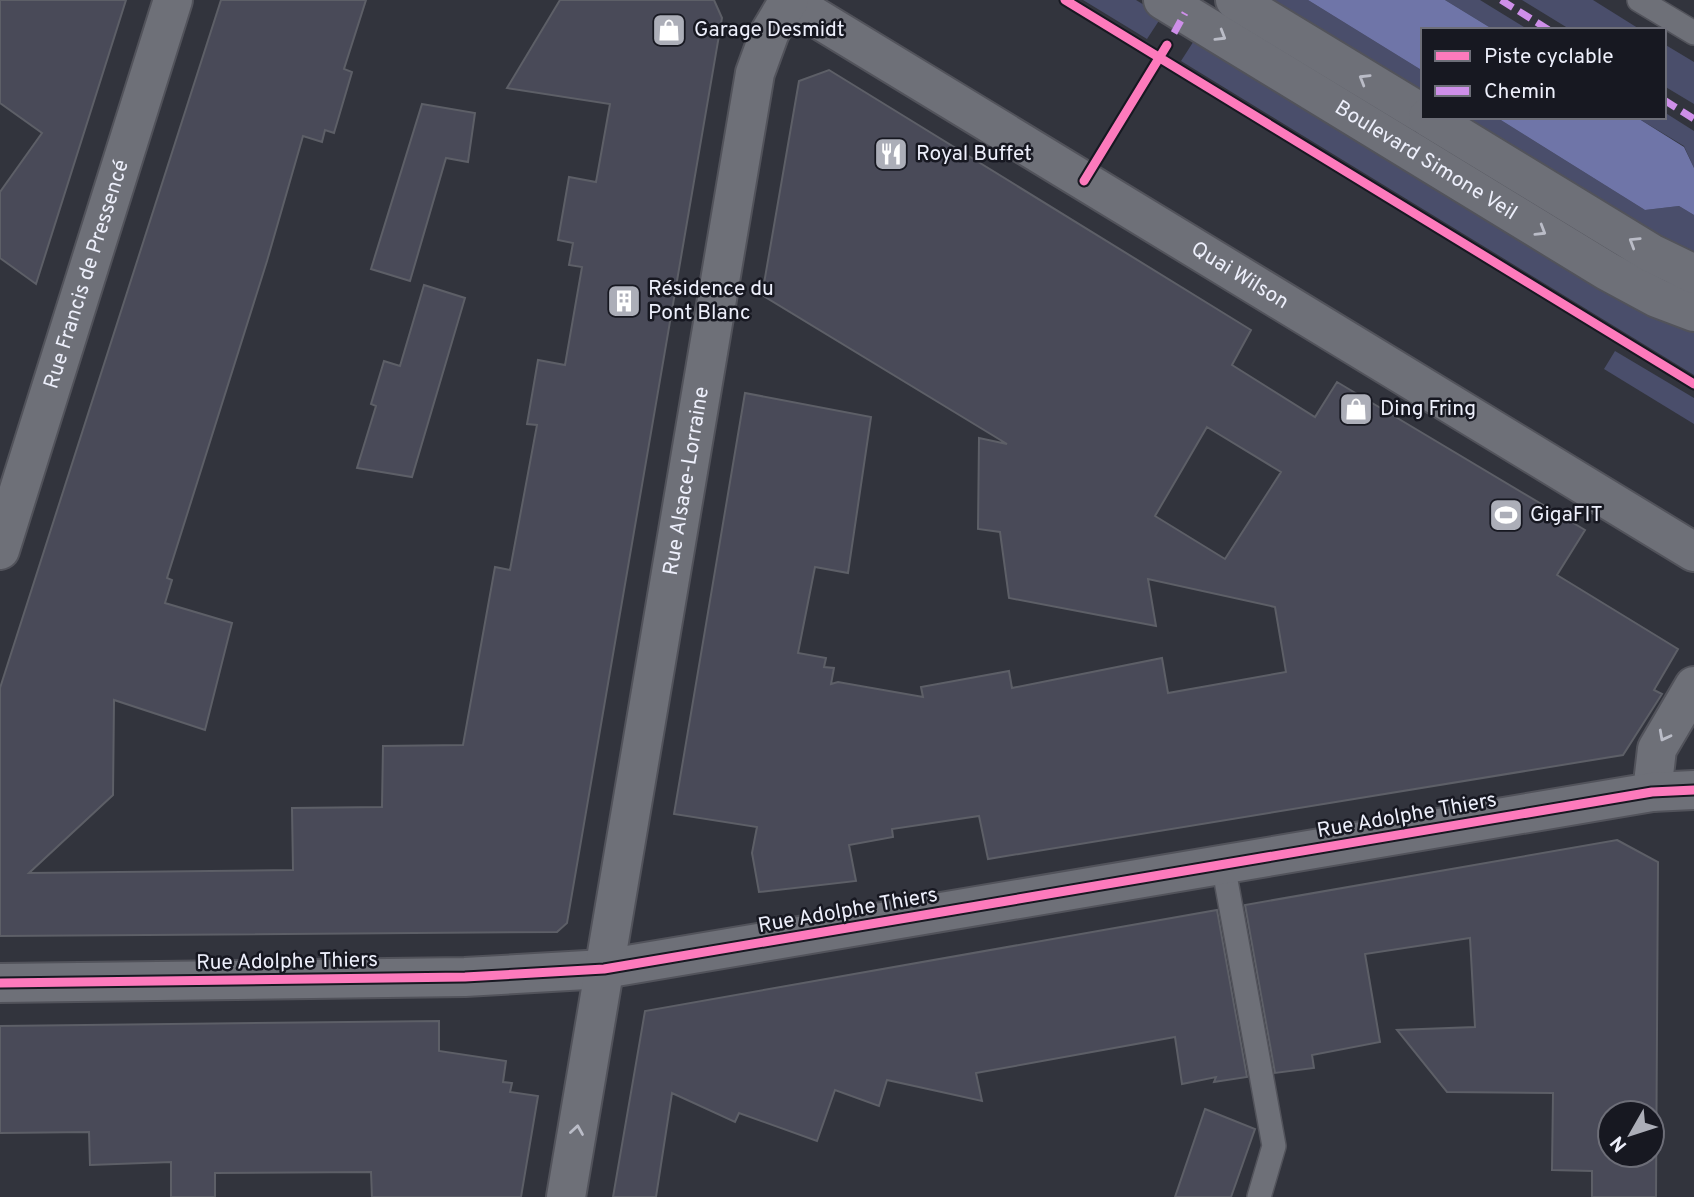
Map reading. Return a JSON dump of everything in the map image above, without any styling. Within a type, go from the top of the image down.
[{"type":"street","name":"Rue Francis de Pressencé","points":[[0,550],[173,0]]},
{"type":"street","name":"Quai Wilson","points":[[788,0],[1694,552]]},
{"type":"street","name":"Rue Alsace-Lorraine","points":[[566,1197],[755,73],[770,32],[788,0]]},
{"type":"street","name":"Boulevard Simone Veil","points":[[1163,0],[1607,271],[1657,298],[1694,312]]},
{"type":"street","name":"Boulevard Simone Veil","points":[[1235,0],[1421,113]]},
{"type":"street","name":"Boulevard Simone Veil","points":[[1431,119],[1651,253],[1694,274]]},
{"type":"street","points":[[1653,792],[1657,749],[1694,686]]},
{"type":"street","name":"Rue Adolphe Thiers","points":[[0,983],[465,977],[604,970],[1653,792],[1694,790]]},
{"type":"lane","points":[[1639,0],[1694,33]]},
{"type":"lane","points":[[1223,864],[1274,1146],[1259,1197]]},
{"type":"shaded area","points":[[1083,0],[1136,0],[1162,16],[1147,39]]},
{"type":"shaded area","points":[[1256,0],[1308,0],[1421,70],[1421,100]]},
{"type":"shaded area","points":[[1308,0],[1445,0],[1491,28],[1421,28],[1421,70]]},
{"type":"shaded area","points":[[1445,0],[1480,0],[1526,28],[1491,28]]},
{"type":"shaded area","points":[[1522,0],[1593,0],[1638,28],[1568,28]]},
{"type":"shaded area","points":[[1197,36],[1694,326],[1694,375],[1181,61]]},
{"type":"shaded area","points":[[1666,45],[1694,62],[1694,104],[1666,87]]},
{"type":"shaded area","points":[[1666,113],[1694,131],[1694,168],[1684,146],[1639,119],[1666,119]]},
{"type":"shaded area","points":[[1452,119],[1499,119],[1645,210],[1679,206],[1694,215],[1694,260]]},
{"type":"shaded area","points":[[1499,119],[1639,119],[1684,147],[1694,168],[1694,215],[1679,206],[1645,210]]},
{"type":"shaded area","points":[[1615,351],[1694,398],[1694,424],[1604,369]]},
{"type":"building","points":[[0,0],[126,0],[36,284],[0,258],[0,192],[42,133],[0,103]]},
{"type":"building","points":[[221,0],[366,0],[344,69],[352,72],[334,133],[325,130],[322,142],[303,136],[267,261],[167,578],[172,580],[165,603],[232,623],[205,730],[114,700],[113,795],[29,873],[293,870],[292,808],[382,807],[383,746],[463,745],[495,567],[510,570],[537,425],[527,424],[538,360],[565,365],[582,267],[569,265],[573,243],[558,240],[569,177],[596,182],[610,104],[507,88],[560,0],[714,0],[722,18],[567,923],[557,932],[0,936],[0,688]]},
{"type":"building","points":[[829,70],[1251,330],[1232,365],[1315,417],[1337,382],[1585,530],[1557,575],[1678,649],[1654,690],[1662,694],[1623,755],[988,859],[979,816],[892,829],[893,837],[849,845],[856,881],[759,892],[752,853],[757,827],[674,814],[745,393],[871,417],[848,573],[815,567],[798,653],[826,658],[824,667],[834,668],[831,684],[838,682],[923,697],[921,687],[1009,671],[1012,688],[1162,658],[1168,693],[1286,672],[1275,607],[1148,579],[1156,626],[1009,598],[1000,532],[978,529],[979,438],[1007,444],[762,295],[799,81]],"holes":[[[1207,427],[1281,472],[1225,559],[1155,516]]]},
{"type":"building","points":[[422,104],[475,113],[468,162],[446,158],[410,281],[371,269]]},
{"type":"building","points":[[424,285],[465,298],[412,477],[357,468],[376,406],[371,404],[384,361],[400,366]]},
{"type":"building","points":[[1617,840],[1658,862],[1657,1099],[1596,1099],[1596,1169],[1656,1169],[1656,1197],[1592,1197],[1592,1171],[1552,1170],[1553,1093],[1447,1092],[1397,1030],[1475,1027],[1470,938],[1365,954],[1380,1042],[1312,1055],[1314,1068],[1275,1073],[1245,905]]},
{"type":"building","points":[[1217,910],[1247,1077],[1214,1082],[1216,1077],[1182,1084],[1175,1037],[976,1073],[982,1101],[887,1080],[879,1106],[835,1090],[817,1141],[739,1113],[735,1122],[672,1093],[656,1197],[613,1197],[645,1011]]},
{"type":"building","points":[[439,1021],[439,1051],[506,1061],[503,1082],[512,1083],[510,1092],[538,1096],[521,1197],[372,1197],[371,1172],[215,1173],[215,1197],[171,1197],[171,1162],[90,1165],[89,1132],[0,1133],[0,1026]]},
{"type":"building","points":[[1205,1109],[1255,1129],[1231,1197],[1175,1197]]},
{"type":"marked path","points":[[1501,0],[1546,28]]},
{"type":"marked path","points":[[1174,33],[1185,13]]},
{"type":"marked path","points":[[1666,101],[1694,119]]},
{"type":"cycle path","points":[[1065,0],[1694,384]]},
{"type":"cycle path","points":[[1084,181],[1167,45]]},
{"type":"cycle path","points":[[0,983],[465,977],[604,969],[1652,792],[1694,790]]},
{"type":"place","name":"Garage Desmidt","points":[[669,30]]},
{"type":"place","name":"Royal Buffet","points":[[891,154]]},
{"type":"place","name":"Résidence du Pont Blanc","points":[[624,301]]},
{"type":"place","name":"Ding Fring","points":[[1356,409]]},
{"type":"place","name":"GigaFIT","points":[[1506,515]]}]
